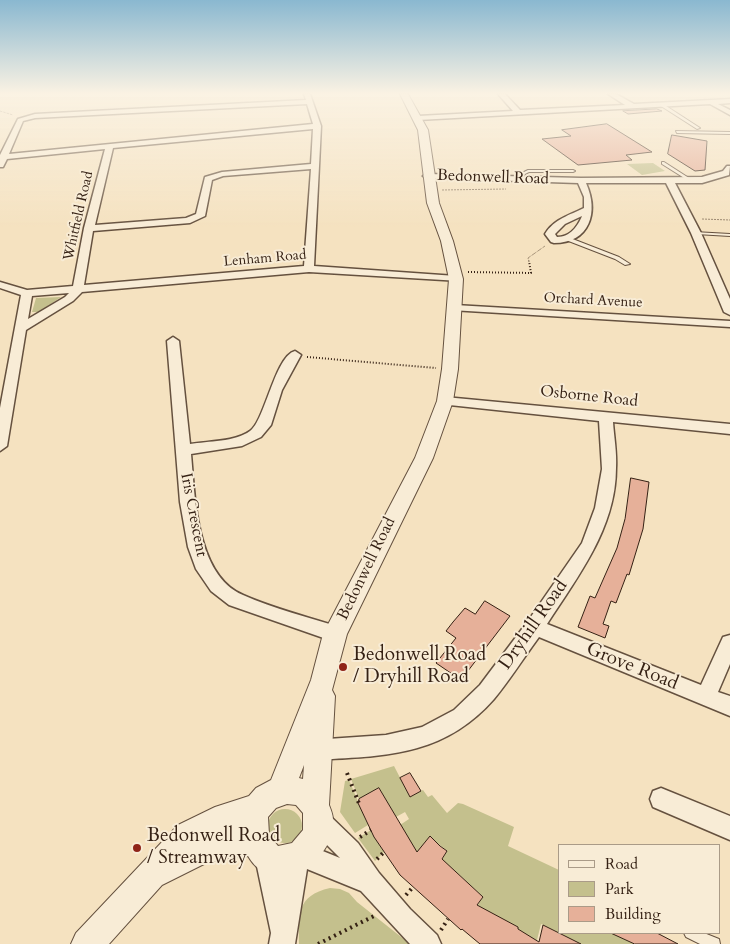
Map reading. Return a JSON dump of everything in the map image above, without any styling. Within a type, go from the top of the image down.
[{"type":"street","points":[[0,165],[2,156],[11,138]]},
{"type":"street","points":[[2,156],[198,138]]},
{"type":"street","points":[[308,270],[316,138]]},
{"type":"street","points":[[424,138],[427,176]]},
{"type":"street","name":"Whitfield Road","points":[[77,290],[89,228],[109,147]]},
{"type":"street","points":[[89,228],[187,221],[200,216],[208,179],[222,174],[314,166]]},
{"type":"street","name":"Bedonwell Road","points":[[300,856],[315,841],[317,813],[308,750],[335,634],[424,458],[445,401],[450,369],[455,308],[455,275],[447,241],[433,203],[427,176],[581,181],[702,180],[729,172]]},
{"type":"street","points":[[669,180],[696,233],[730,312]]},
{"type":"street","points":[[581,181],[588,197],[589,209],[586,219],[576,234],[568,240],[554,240],[550,234],[552,229],[589,209]]},
{"type":"street","name":"Lenham Road","points":[[0,285],[28,293],[308,270],[455,275]]},
{"type":"street","points":[[22,327],[69,299],[77,290]]},
{"type":"street","points":[[0,446],[3,414],[28,293]]},
{"type":"street","name":"Orchard Avenue","points":[[455,308],[730,324]]},
{"type":"street","name":"Iris Crescent","points":[[173,341],[182,450],[196,548],[202,564],[217,586],[242,604],[335,634]]},
{"type":"street","points":[[182,450],[242,441],[256,434],[264,425],[275,390],[295,355]]},
{"type":"street","name":"Osborne Road","points":[[445,401],[730,430]]},
{"type":"street","name":"Dryhill Road","points":[[308,750],[386,745],[425,737],[461,718],[487,692],[535,627],[589,545],[603,508],[609,469],[606,417]]},
{"type":"street","name":"Grove Road","points":[[535,627],[730,706]]},
{"type":"street","points":[[706,696],[730,643]]},
{"type":"street","name":"Bedonwell Road","points":[[281,790],[308,750]]},
{"type":"street","points":[[282,940],[261,849],[252,824],[258,807],[269,795],[281,790],[302,792],[317,813],[350,851],[370,882],[401,918],[434,938]]},
{"type":"street","points":[[661,799],[730,828]]},
{"type":"street","points":[[87,944],[188,835],[215,820],[258,807]]},
{"type":"street","points":[[150,876],[209,846],[231,841],[261,849],[281,861],[300,856],[370,882]]},
{"type":"street","points":[[282,940],[300,856]]},
{"type":"lane","points":[[663,164],[690,180]]},
{"type":"lane","points":[[521,179],[519,176],[528,171],[572,171]]},
{"type":"lane","points":[[696,233],[730,235]]},
{"type":"lane","points":[[568,240],[617,258],[626,264]]},
{"type":"lane","points":[[692,934],[714,944]]},
{"type":"path","points":[[687,218],[730,220]]},
{"type":"path","points":[[455,275],[531,273],[528,258],[554,240]]},
{"type":"path","points":[[295,355],[450,369]]},
{"type":"path","points":[[347,773],[360,806]]},
{"type":"path","points":[[404,897],[413,887]]},
{"type":"path","points":[[318,944],[335,937],[352,923],[378,915]]},
{"type":"path","points":[[434,938],[448,919]]},
{"type":"green space","points":[[653,163],[665,171],[642,175],[627,164]]},
{"type":"green space","points":[[61,297],[39,312],[32,312],[36,298]]},
{"type":"green space","points":[[394,766],[410,797],[423,790],[428,797],[432,795],[447,813],[458,803],[463,804],[514,827],[508,846],[558,870],[558,932],[541,924],[536,944],[516,939],[518,927],[475,909],[483,897],[454,870],[437,869],[447,851],[430,837],[423,845],[425,848],[420,855],[413,850],[400,825],[409,819],[405,812],[396,817],[379,788],[359,799],[351,779]]},
{"type":"green space","points":[[349,780],[368,825],[355,833],[340,812],[345,781]]},
{"type":"green space","points":[[285,809],[297,814],[302,826],[297,838],[285,843],[273,838],[268,826],[273,814]]},
{"type":"green space","points":[[371,830],[384,852],[375,861],[358,838]]},
{"type":"green space","points":[[330,888],[340,889],[349,893],[357,902],[410,944],[299,944],[300,915],[305,901],[319,891]]},
{"type":"green space","points":[[561,934],[623,934],[622,938],[635,944],[565,944],[567,937]]},
{"type":"building","points":[[630,138],[652,152],[626,155],[632,160],[578,165],[542,139]]},
{"type":"building","points":[[671,138],[690,138],[707,141],[705,170],[695,171],[668,154]]},
{"type":"building","points":[[631,478],[649,482],[643,529],[629,575],[627,574],[616,603],[611,601],[603,624],[609,626],[605,638],[578,627],[590,596],[595,598],[617,548],[625,519]]},
{"type":"building","points":[[485,601],[510,616],[461,680],[436,663],[456,638],[446,631],[453,622],[465,608],[475,614]]},
{"type":"building","points":[[410,773],[421,791],[410,797],[400,778]]},
{"type":"building","points":[[379,788],[417,852],[430,836],[447,851],[442,859],[483,897],[477,905],[518,927],[518,929],[539,942],[543,925],[581,944],[480,944],[461,930],[400,875],[374,837],[358,803],[359,799]]},
{"type":"building","points":[[613,934],[659,934],[678,944],[635,944]]},
{"type":"place","name":"Bedonwell Road / Dryhill Road","points":[[343,667]]},
{"type":"place","name":"Bedonwell Road / Streamway","points":[[137,848]]}]
